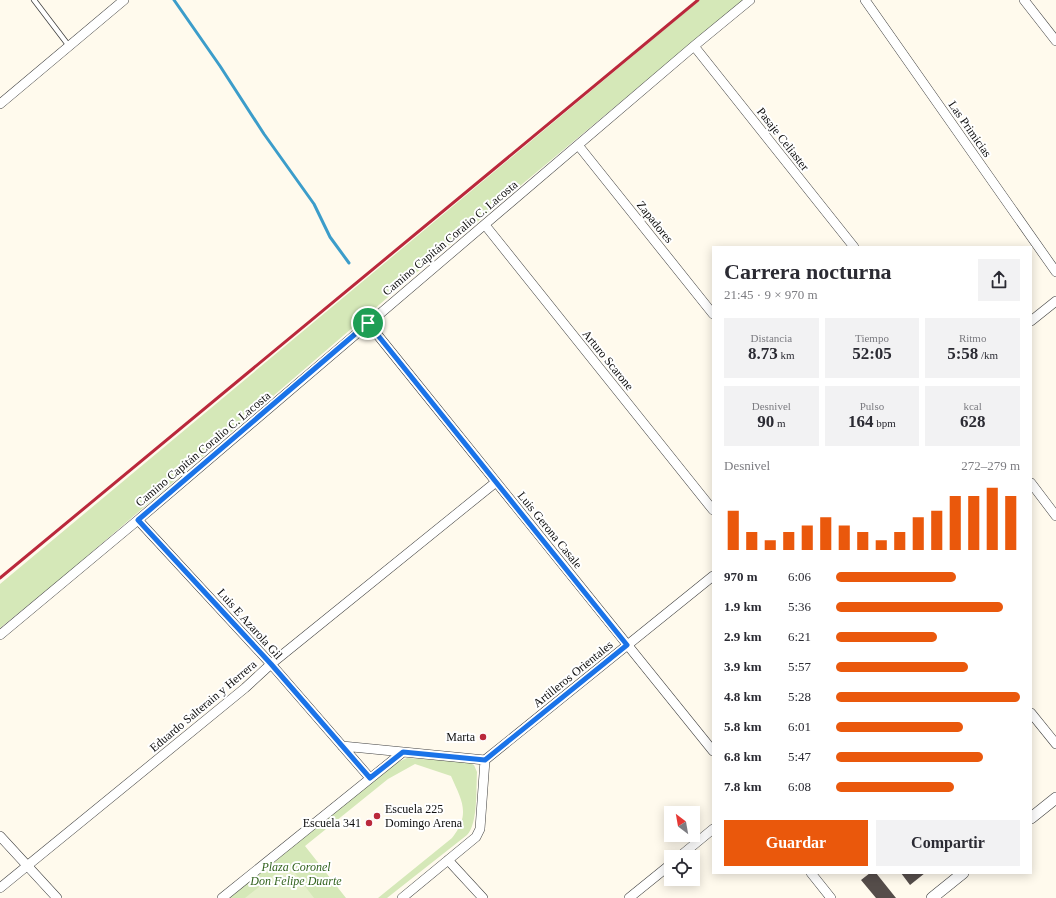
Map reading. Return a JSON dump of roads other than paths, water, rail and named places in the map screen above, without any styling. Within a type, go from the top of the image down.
[{"type":"street","points":[[0,104],[124,0]]},
{"type":"street","name":"Camino Capitán Coralio C. Lacosta","points":[[0,634],[138,520],[694,46],[750,0]]},
{"type":"street","name":"Las Primicias","points":[[865,0],[1056,272]]},
{"type":"street","points":[[1024,0],[1056,41]]},
{"type":"street","name":"Pasaje Celiaster","points":[[694,46],[853,246]]},
{"type":"street","name":"Zapadores","points":[[578,145],[712,313]]},
{"type":"street","name":"Arturo Scarone","points":[[485,225],[712,509]]},
{"type":"street","points":[[1032,320],[1056,301]]},
{"type":"street","name":"Luis Gerona Casale","points":[[368,323],[712,750]]},
{"type":"street","name":"Eduardo Salterain y Herrera","points":[[0,888],[245,688],[271,664],[496,482]]},
{"type":"street","points":[[1032,485],[1056,516]]},
{"type":"street","name":"Luis E Azarola Gil","points":[[138,520],[271,664],[370,778]]},
{"type":"street","name":"Artilleros Orientales","points":[[485,760],[712,577]]},
{"type":"street","points":[[1032,713],[1056,744]]},
{"type":"street","points":[[342,746],[485,760],[480,829],[476,836],[402,898]]},
{"type":"street","points":[[222,898],[403,752]]},
{"type":"street","points":[[1032,817],[1056,798]]},
{"type":"street","points":[[688,850],[712,830]]},
{"type":"street","points":[[0,836],[57,898]]},
{"type":"street","points":[[448,860],[483,898]]},
{"type":"street","points":[[629,898],[664,870]]},
{"type":"street","points":[[812,874],[831,898]]},
{"type":"street","points":[[932,898],[962,874]]},
{"type":"lane","points":[[34,0],[69,46]]},
{"type":"waterway","points":[[174,0],[220,66],[264,134],[314,204],[330,237],[349,263]]},
{"type":"railway","points":[[0,578],[698,0]]},
{"type":"place","name":"Marta","points":[[483,737]]},
{"type":"place","name":"Escuela 225 Domingo Arena","points":[[377,816]]},
{"type":"place","name":"Escuela 341","points":[[369,823]]},
{"type":"park label","name":"Plaza Coronel Don Felipe Duarte","points":[[296,874]]}]
